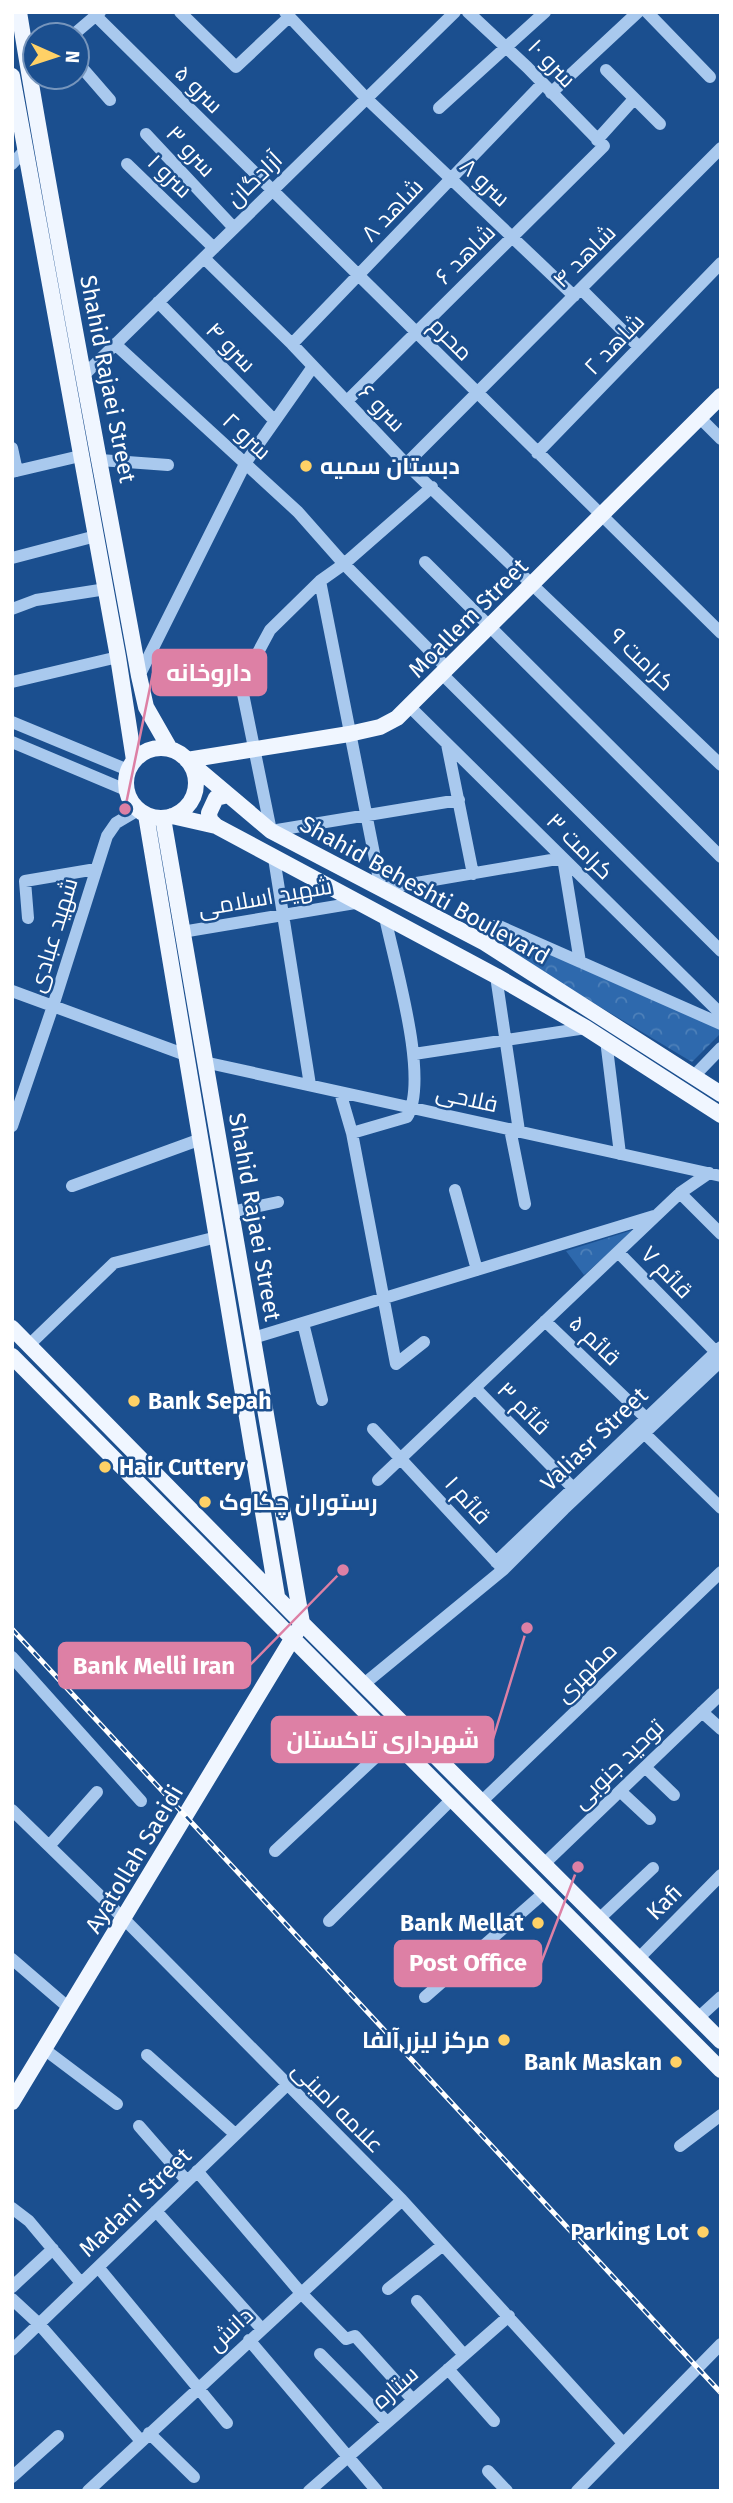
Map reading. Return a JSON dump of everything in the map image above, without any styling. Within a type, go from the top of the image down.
[{"type":"main road","name":"Shahid Rajaei Street","points":[[12,76],[25,150],[74,378],[100,460],[146,707],[170,749]]},
{"type":"main road","name":"Shahid Rajaei Street","points":[[35,91],[74,378],[80,456],[118,657],[131,765]]},
{"type":"main road","name":"Moallem Street","points":[[187,760],[380,727],[410,707],[721,396]]},
{"type":"main road","points":[[150,749],[170,749],[187,760],[193,769],[195,792],[182,811],[167,817],[142,812],[130,801],[126,790],[131,765],[150,749]]},
{"type":"main road","name":"Shahid Beheshti Boulevard","points":[[187,760],[271,831],[485,943],[721,1094]]},
{"type":"main road","points":[[216,826],[210,820],[212,805],[216,798],[228,795]]},
{"type":"main road","name":"Shahid Rajaei Street","points":[[142,812],[201,1139],[269,1544],[277,1596],[274,1619]]},
{"type":"main road","name":"Shahid Rajaei Street","points":[[167,817],[182,932],[302,1623]]},
{"type":"main road","name":"Shahid Beheshti Boulevard","points":[[167,817],[216,826],[355,903],[496,976],[606,1040],[721,1115]]},
{"type":"main road","points":[[12,1328],[302,1623],[721,2041]]},
{"type":"main road","points":[[12,1356],[721,2070]]},
{"type":"main road","points":[[109,1453],[124,1441]]},
{"type":"main road","points":[[146,1491],[159,1477]]},
{"type":"main road","points":[[244,1562],[254,1564],[264,1559],[268,1555],[269,1544]]},
{"type":"main road","name":"Ayatollah Saeidi","points":[[12,2102],[18,2081],[44,2049],[302,1623]]},
{"type":"street","points":[[180,12],[236,67],[287,15]]},
{"type":"street","name":"آزادگان","points":[[74,378],[115,344],[456,12]]},
{"type":"street","name":"سرو ۱۰","points":[[468,12],[508,47],[600,143]]},
{"type":"street","points":[[439,108],[545,12]]},
{"type":"street","name":"شاهد ۸","points":[[292,344],[451,179],[547,88],[638,12]]},
{"type":"street","points":[[647,12],[710,76]]},
{"type":"street","name":"سرو ۵","points":[[98,14],[272,191]]},
{"type":"street","name":"سرو ۸","points":[[287,15],[367,99],[451,179],[639,347]]},
{"type":"street","points":[[606,70],[660,124]]},
{"type":"street","points":[[91,78],[110,100]]},
{"type":"street","name":"شاهد ۶","points":[[347,401],[513,237],[600,143],[634,99]]},
{"type":"street","name":"سرو ۳","points":[[146,134],[234,228]]},
{"type":"street","name":"شاهد ۴","points":[[406,464],[721,148]]},
{"type":"street","points":[[12,164],[25,150]]},
{"type":"street","name":"سرو ۱","points":[[127,164],[214,248]]},
{"type":"street","name":"محرم","points":[[272,191],[721,633]]},
{"type":"street","name":"سرو ۶","points":[[204,258],[292,344],[406,464],[533,584]]},
{"type":"street","name":"شاهد ۲","points":[[537,453],[721,263]]},
{"type":"street","name":"سرو ۴","points":[[158,302],[275,421]]},
{"type":"street","name":"سرو ۲","points":[[115,344],[298,512],[445,672],[721,951]]},
{"type":"street","points":[[139,676],[246,463],[312,368]]},
{"type":"street","points":[[699,417],[721,439]]},
{"type":"street","points":[[12,448],[15,471],[80,456]]},
{"type":"street","points":[[100,460],[168,465]]},
{"type":"street","points":[[432,487],[344,564],[320,581],[270,630],[241,684],[271,831],[459,800]]},
{"type":"street","points":[[12,558],[96,536]]},
{"type":"street","points":[[425,562],[721,857]]},
{"type":"street","points":[[320,581],[381,890],[563,858],[580,961]]},
{"type":"street","name":"کرامت ۹","points":[[533,584],[721,765]]},
{"type":"street","points":[[12,609],[36,600],[106,589]]},
{"type":"street","points":[[12,682],[118,657]]},
{"type":"street","name":"کرامت ۳","points":[[410,707],[721,1014]]},
{"type":"street","points":[[12,722],[131,765]]},
{"type":"street","points":[[12,742],[126,790]]},
{"type":"street","points":[[447,744],[473,874]]},
{"type":"street","name":"شهید عبادی","points":[[12,1126],[107,836],[116,823],[142,812]]},
{"type":"street","points":[[274,858],[310,1085]]},
{"type":"street","points":[[28,918],[25,881],[96,869]]},
{"type":"street","name":"شهید اسلامی","points":[[182,932],[355,903]]},
{"type":"street","points":[[352,1133],[407,1117],[412,1108],[414,1054],[385,917]]},
{"type":"street","points":[[485,943],[497,925],[721,1024]]},
{"type":"street","points":[[496,976],[525,1205]]},
{"type":"street","points":[[12,991],[186,1055]]},
{"type":"street","points":[[414,1054],[586,1028]]},
{"type":"street","points":[[606,1040],[620,1154]]},
{"type":"street","points":[[694,1076],[721,1048]]},
{"type":"street","name":"فلاحی","points":[[204,1062],[715,1175]]},
{"type":"street","points":[[340,1092],[352,1133],[396,1364],[424,1342]]},
{"type":"street","points":[[72,1186],[201,1139]]},
{"type":"street","points":[[378,1480],[680,1193],[715,1175]]},
{"type":"street","points":[[455,1191],[477,1270]]},
{"type":"street","points":[[680,1193],[721,1234]]},
{"type":"street","points":[[231,1212],[278,1202]]},
{"type":"street","points":[[253,1338],[657,1215]]},
{"type":"street","points":[[29,1345],[114,1263],[217,1237]]},
{"type":"street","name":"قائم ۷","points":[[618,1252],[719,1353]]},
{"type":"street","name":"قائم ۵","points":[[545,1321],[646,1418]]},
{"type":"street","points":[[303,1323],[322,1400]]},
{"type":"street","points":[[500,1566],[644,1433],[719,1353]]},
{"type":"street","name":"Valiasr Street","points":[[364,1684],[500,1566],[573,1488],[719,1353]]},
{"type":"street","name":"قائم ۳","points":[[475,1388],[573,1488]]},
{"type":"street","name":"قائم ۱","points":[[373,1429],[402,1457],[500,1566]]},
{"type":"street","points":[[644,1433],[721,1508]]},
{"type":"street","name":"مطهری","points":[[481,1802],[721,1572]]},
{"type":"street","points":[[12,1657],[142,1801]]},
{"type":"street","name":"توحید جنوبی","points":[[544,1864],[721,1694]]},
{"type":"street","points":[[702,1712],[721,1729]]},
{"type":"street","points":[[275,1851],[394,1740]]},
{"type":"street","points":[[645,1767],[674,1795]]},
{"type":"street","points":[[49,1846],[97,1791]]},
{"type":"street","points":[[620,1791],[650,1819]]},
{"type":"street","points":[[329,1921],[452,1798]]},
{"type":"street","name":"علامه امینی","points":[[12,1810],[124,1919],[402,2200],[623,2443]]},
{"type":"street","points":[[599,1920],[653,1868]]},
{"type":"street","name":"Kafi","points":[[638,1959],[721,1875]]},
{"type":"street","points":[[425,1997],[545,1892]]},
{"type":"street","points":[[12,1959],[69,2008]]},
{"type":"street","points":[[698,2018],[721,1997]]},
{"type":"street","points":[[44,2049],[117,2104]]},
{"type":"street","points":[[147,2055],[235,2134]]},
{"type":"street","name":"Madani Street","points":[[12,2350],[286,2085]]},
{"type":"street","points":[[680,2146],[721,2115]]},
{"type":"street","points":[[139,2126],[187,2181]]},
{"type":"street","points":[[197,2171],[301,2293],[346,2339],[355,2336],[413,2400]]},
{"type":"street","name":"دانش","points":[[88,2491],[402,2200]]},
{"type":"street","points":[[12,2208],[29,2221],[82,2283]]},
{"type":"street","points":[[156,2211],[261,2328]]},
{"type":"street","points":[[388,2289],[443,2245]]},
{"type":"street","points":[[12,2287],[53,2249]]},
{"type":"street","points":[[98,2267],[227,2423]]},
{"type":"street","points":[[12,2299],[145,2437],[194,2477]]},
{"type":"street","points":[[417,2301],[464,2355]]},
{"type":"street","name":"ستاره","points":[[309,2491],[509,2316]]},
{"type":"street","points":[[249,2340],[377,2491]]},
{"type":"street","points":[[577,2491],[721,2344]]},
{"type":"street","points":[[320,2354],[387,2422]]},
{"type":"street","points":[[448,2369],[494,2421]]},
{"type":"street","points":[[12,2477],[58,2436]]},
{"type":"street","points":[[488,2471],[507,2491]]},
{"type":"street","points":[[12,2485],[17,2491]]},
{"type":"green space","points":[[500,932],[721,1028],[721,1033],[692,1062],[492,942]]},
{"type":"green space","points":[[636,1229],[584,1275],[566,1251]]},
{"type":"railway","points":[[12,1629],[721,2393]]},
{"type":"place","name":"دبستان سمیه","points":[[306,466]]},
{"type":"place","name":"داروخانه","points":[[125,809]]},
{"type":"place","name":"Bank Sepah","points":[[134,1401]]},
{"type":"place","name":"Hair Cuttery","points":[[105,1467]]},
{"type":"place","name":"رستوران چکاوک","points":[[205,1502]]},
{"type":"place","name":"Bank Melli Iran","points":[[343,1570]]},
{"type":"place","name":"شهرداری تاکستان","points":[[527,1628]]},
{"type":"place","name":"Post Office","points":[[578,1867]]},
{"type":"place","name":"Bank Mellat","points":[[538,1923]]},
{"type":"place","name":"مرکز لیزر آلفا","points":[[504,2040]]},
{"type":"place","name":"Bank Maskan","points":[[676,2062]]},
{"type":"place","name":"Parking Lot","points":[[703,2232]]}]
